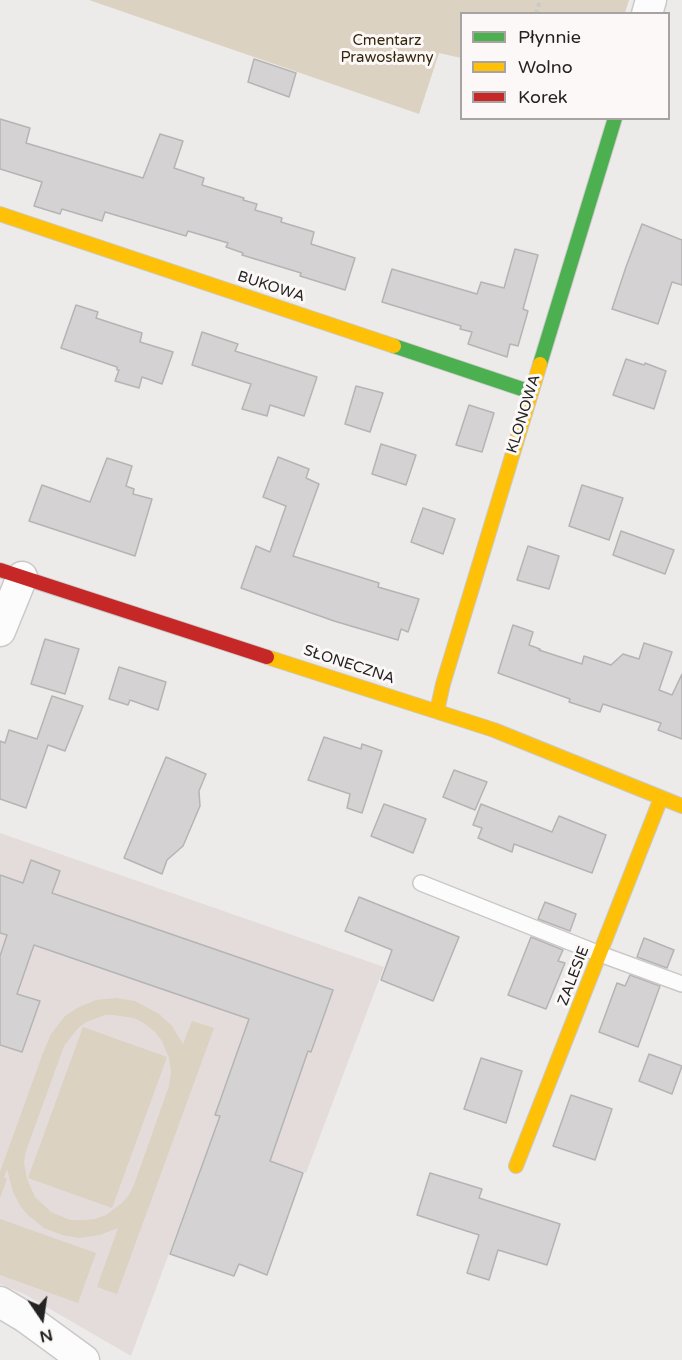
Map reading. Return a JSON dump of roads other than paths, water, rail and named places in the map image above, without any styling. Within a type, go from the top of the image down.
[{"type":"street","name":"KLONOWA","points":[[437,711],[443,684],[614,120]]},
{"type":"street","name":"BUKOWA","points":[[0,214],[531,392]]},
{"type":"street","name":"SŁONECZNA","points":[[11,574],[494,730],[682,806]]},
{"type":"street","points":[[0,631],[11,574]]},
{"type":"street","name":"ZALESIE","points":[[516,1166],[662,798]]},
{"type":"street","points":[[0,1302],[25,1317],[84,1360]]},
{"type":"lane","points":[[421,883],[682,984]]},
{"type":"park label","name":"Cmentarz Prawosławny","points":[[387,50]]}]
